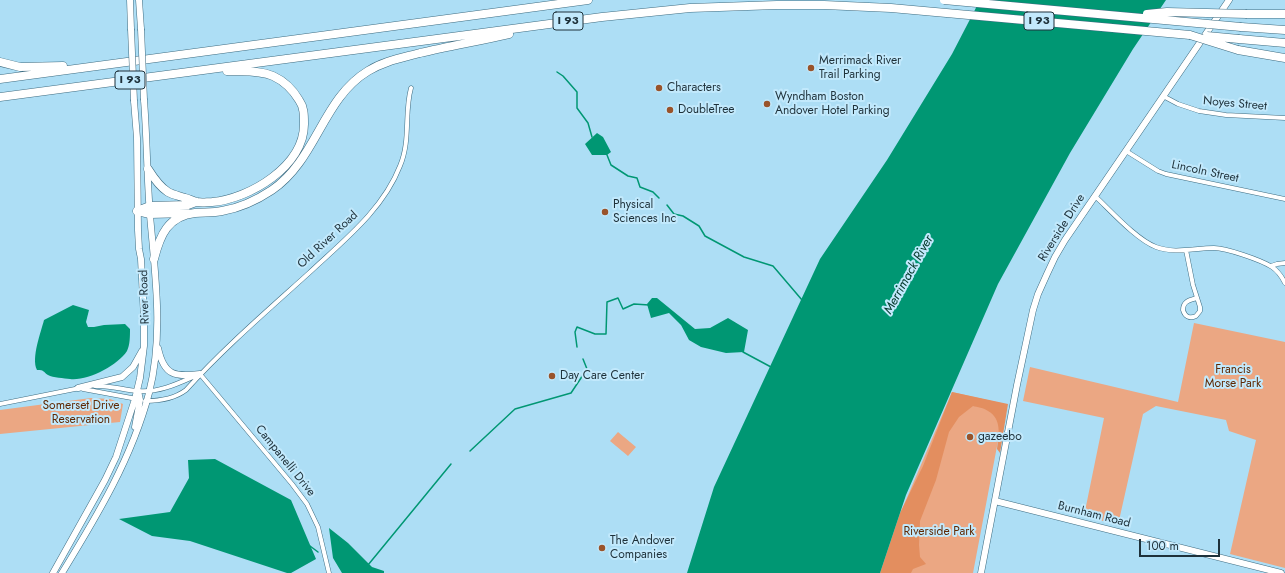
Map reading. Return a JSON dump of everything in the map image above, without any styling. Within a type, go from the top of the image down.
[{"type":"highway","name":"I 93","points":[[0,79],[588,0]]},
{"type":"highway","name":"I 93","points":[[944,0],[1285,30]]},
{"type":"highway","name":"I 93","points":[[0,97],[547,24],[662,10],[741,6],[824,5],[891,8],[1285,44]]},
{"type":"highway","points":[[1125,16],[1167,12],[1285,14]]},
{"type":"highway","points":[[150,210],[194,213],[224,211],[240,207],[265,194],[294,171],[338,100],[354,82],[367,72],[379,65],[408,56],[482,41],[547,24]]},
{"type":"highway","points":[[1190,35],[1238,50],[1285,58]]},
{"type":"highway","points":[[0,62],[20,67],[106,65]]},
{"type":"highway","points":[[137,211],[188,205],[196,202],[226,200],[237,197],[259,186],[272,177],[283,168],[299,147],[303,137],[304,128],[302,104],[290,88],[282,81],[263,73],[203,71]]},
{"type":"highway","points":[[148,169],[168,192],[196,202]]},
{"type":"highway","points":[[154,259],[160,239],[168,226],[181,217],[194,213]]},
{"type":"main road","name":"River Road","points":[[62,573],[102,506],[140,424],[140,400],[138,391],[144,346],[141,259],[137,211],[137,138],[130,0]]},
{"type":"main road","name":"River Road","points":[[53,573],[105,480],[140,400],[149,392],[156,343],[157,302],[150,210],[139,0]]},
{"type":"main road","name":"Riverside Drive","points":[[981,573],[1028,331],[1038,294],[1055,257],[1229,0]]},
{"type":"main road","points":[[156,343],[165,368],[172,373],[179,375],[200,374]]},
{"type":"main road","points":[[78,388],[122,377],[133,367],[144,346]]},
{"type":"main road","name":"Burnham Road","points":[[995,501],[1281,573]]},
{"type":"street","name":"Old River Road","points":[[78,388],[96,390],[140,400],[161,400],[179,395],[186,390],[227,346],[348,237],[381,202],[395,178],[401,164],[407,136],[408,98],[411,88]]},
{"type":"street","name":"Noyes Street","points":[[1163,96],[1178,104],[1199,111],[1285,118]]},
{"type":"street","name":"Lincoln Street","points":[[1126,151],[1158,171],[1166,174],[1285,199]]},
{"type":"street","points":[[1095,196],[1130,228],[1155,247],[1170,250],[1220,249],[1271,266],[1281,276],[1285,283]]},
{"type":"street","points":[[1186,250],[1200,307],[1199,313],[1194,317],[1187,316],[1183,310],[1184,305],[1186,302],[1197,298]]},
{"type":"street","points":[[1271,266],[1285,263]]},
{"type":"street","name":"Old River Road","points":[[149,392],[176,384],[200,374]]},
{"type":"street","name":"Campanelli Drive","points":[[200,374],[307,504],[318,527],[329,573]]},
{"type":"street","points":[[0,404],[78,388],[106,386],[149,392]]},
{"type":"green space","name":"Francis Morse Park","points":[[1194,323],[1285,342],[1285,568],[1230,554],[1256,440],[1229,431],[1226,420],[1156,406],[1143,414],[1118,525],[1084,516],[1104,418],[1023,401],[1030,367],[1178,402]]},
{"type":"green space","name":"Riverside Park","points":[[952,392],[1005,404],[973,573],[887,573],[903,507]]},
{"type":"green space","name":"Somerset Drive Reservation","points":[[91,398],[110,399],[123,404],[120,422],[0,434],[0,410]]},
{"type":"green space","points":[[618,432],[636,447],[628,456],[610,441]]},
{"type":"shaded area","points":[[952,392],[1008,404],[1000,453],[997,449],[998,423],[992,414],[985,409],[973,406],[959,417],[949,432],[936,480],[920,521],[920,557],[926,564],[913,569],[911,573],[880,573],[900,513],[923,466]]},
{"type":"water","name":"Merrimack River","points":[[980,0],[1166,0],[1133,49],[1070,153],[998,284],[906,495],[880,573],[687,573],[714,487],[820,259],[887,160],[952,54]]},
{"type":"water","points":[[597,133],[603,137],[611,152],[607,155],[592,155],[585,144]]},
{"type":"water","points":[[652,298],[657,298],[695,329],[710,328],[728,318],[748,330],[744,352],[726,353],[701,347],[689,340],[681,325],[669,313],[651,318],[647,304]]},
{"type":"water","points":[[73,305],[89,310],[86,322],[88,327],[125,324],[130,329],[128,349],[122,357],[109,367],[85,378],[70,379],[50,376],[43,371],[37,370],[35,365],[37,345],[44,320]]},
{"type":"water","points":[[215,459],[291,500],[316,559],[291,573],[287,573],[190,541],[152,536],[119,519],[170,512],[189,478],[188,460]]},
{"type":"water","points":[[329,528],[348,543],[372,567],[384,571],[384,573],[342,573],[333,558]]},
{"type":"waterway","points":[[557,72],[563,76],[577,92],[577,108],[588,123],[592,137]]},
{"type":"waterway","points":[[607,155],[611,165],[628,176],[637,178],[640,187],[653,192],[659,198]]},
{"type":"waterway","points":[[667,205],[674,214],[683,216],[699,226],[705,236],[744,257],[773,266],[802,300]]},
{"type":"waterway","points":[[577,347],[575,332],[577,327],[595,334],[606,334],[607,302],[618,298],[623,309],[634,304],[649,305]]},
{"type":"waterway","points":[[743,352],[771,367]]},
{"type":"waterway","points":[[470,451],[515,409],[571,393],[587,369],[583,359]]},
{"type":"waterway","points":[[368,565],[451,464]]},
{"type":"waterway","points":[[310,546],[318,552]]},
{"type":"place","name":"Merrimack River Trail Parking","points":[[811,68]]},
{"type":"place","name":"Characters","points":[[659,88]]},
{"type":"place","name":"Wyndham Boston Andover Hotel Parking","points":[[767,104]]},
{"type":"place","name":"DoubleTree","points":[[670,110]]},
{"type":"place","name":"Physical Sciences Inc","points":[[605,212]]},
{"type":"place","name":"Day Care Center","points":[[552,376]]},
{"type":"place","name":"gazeebo","points":[[970,437]]},
{"type":"place","name":"The Andover Companies","points":[[602,548]]}]
